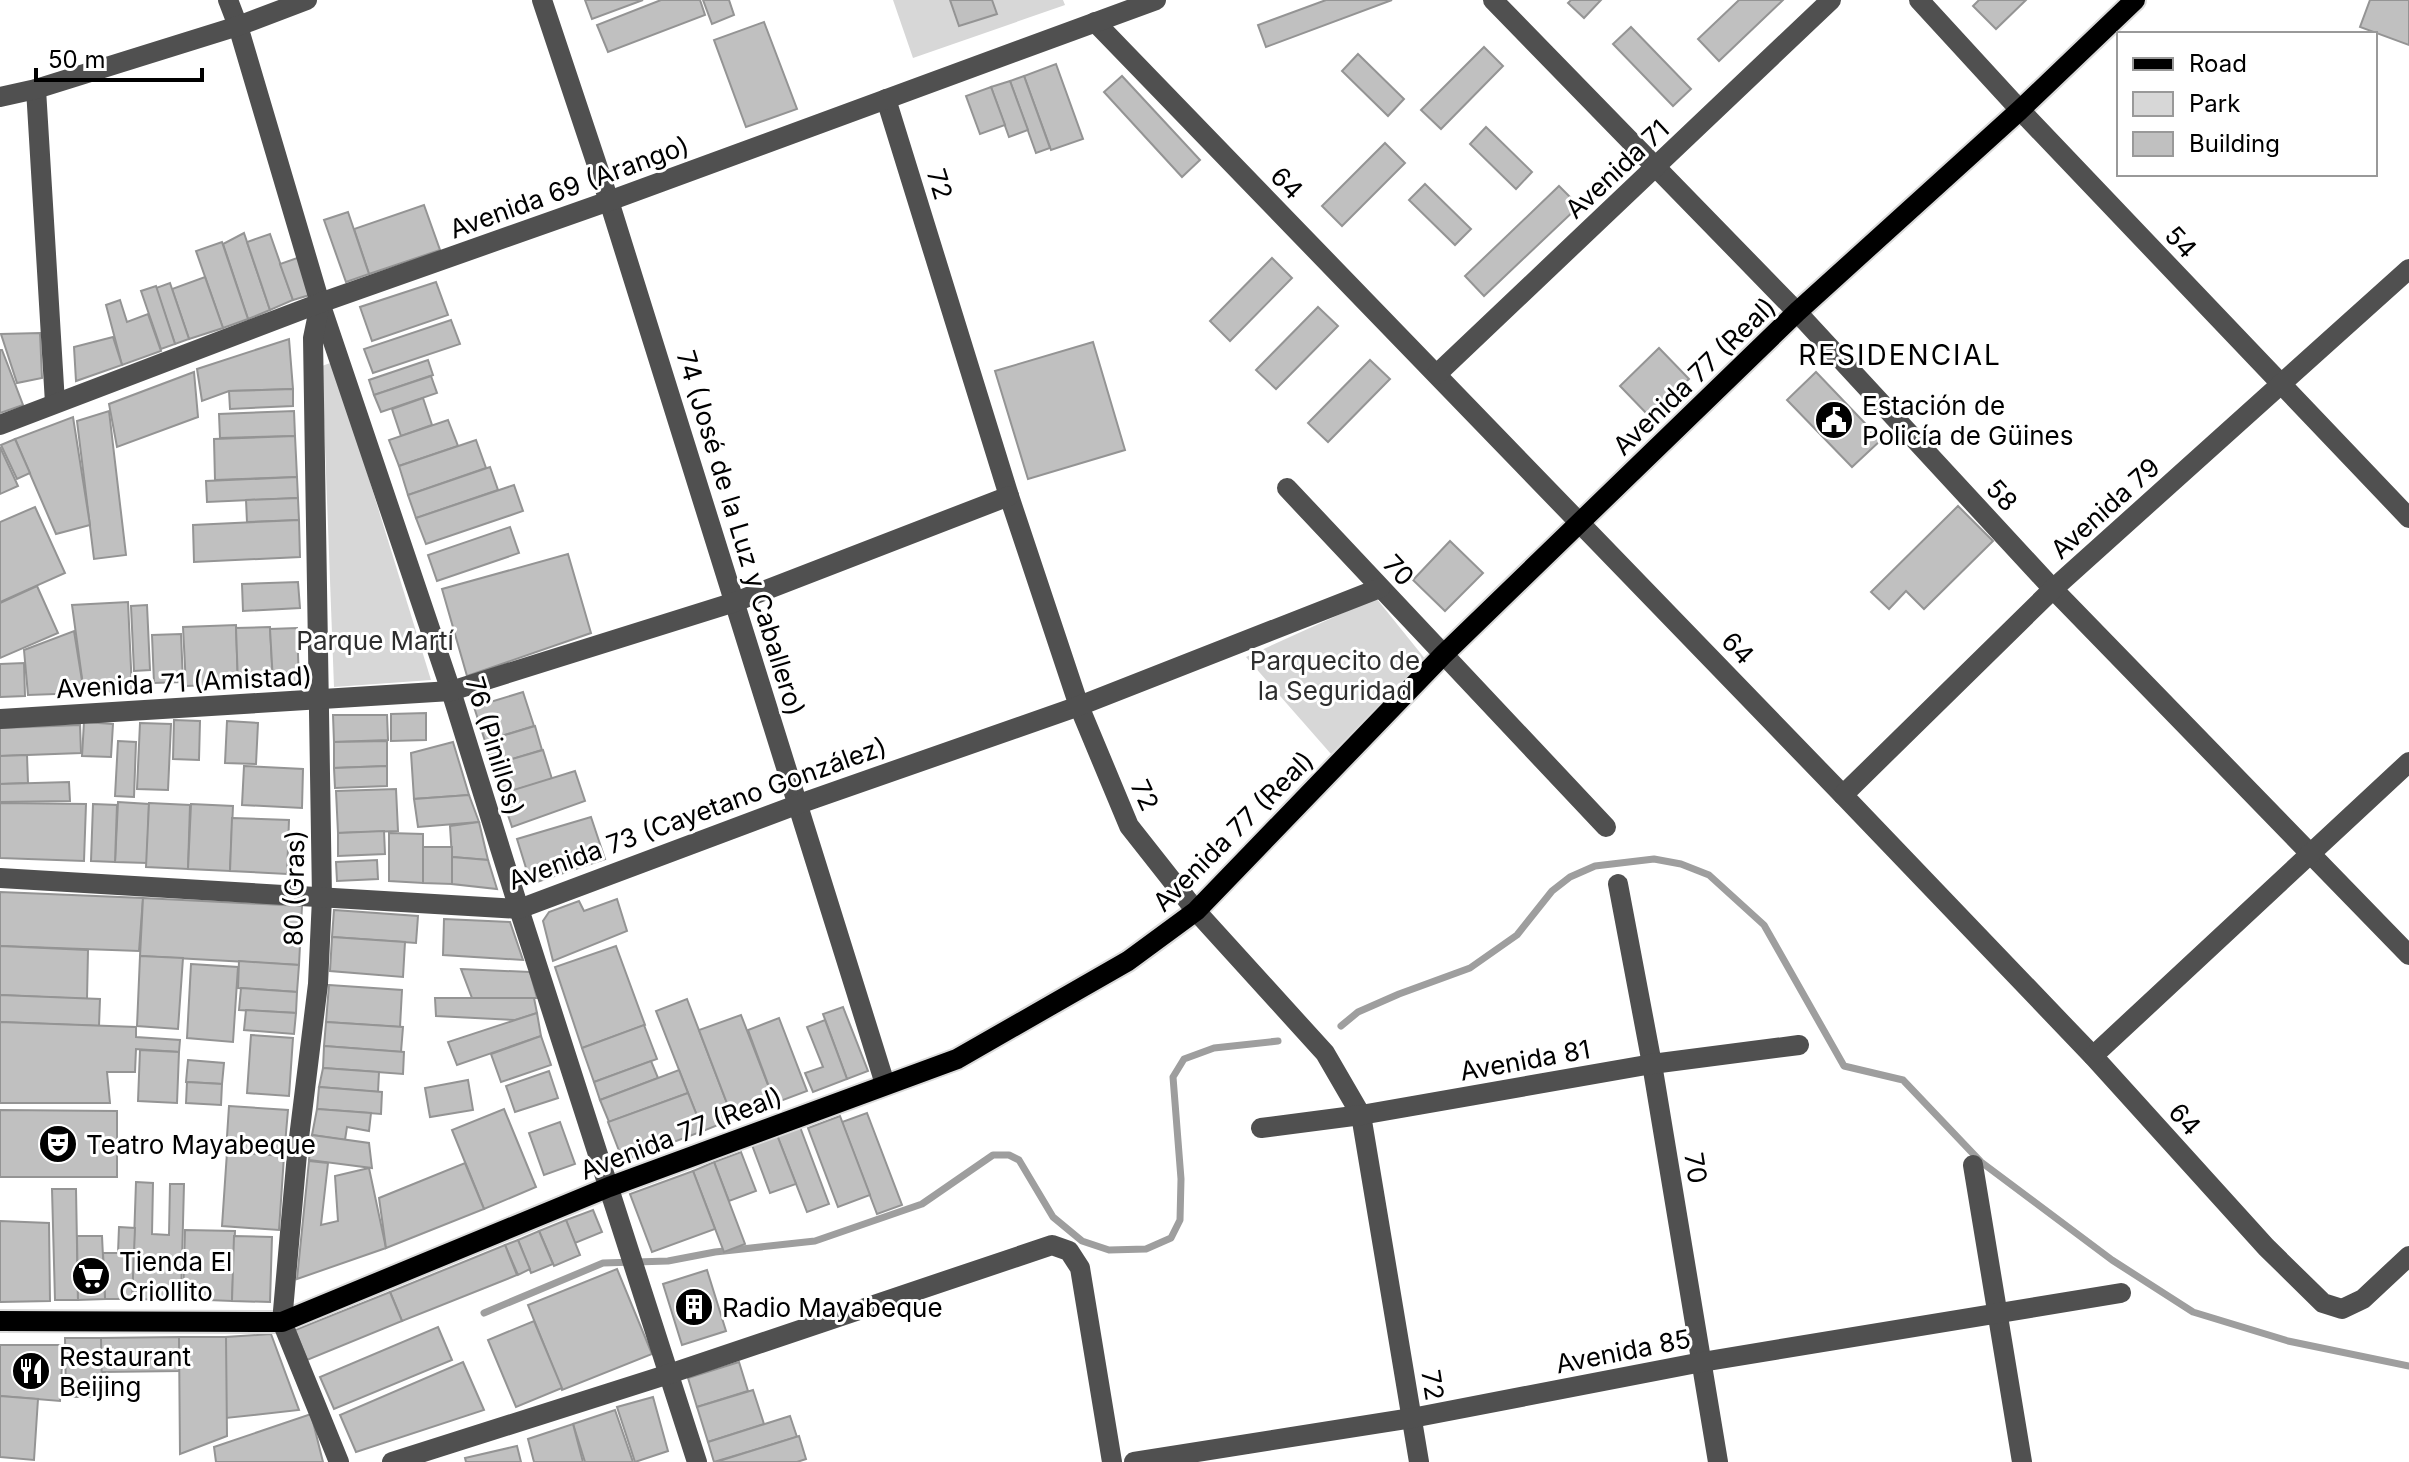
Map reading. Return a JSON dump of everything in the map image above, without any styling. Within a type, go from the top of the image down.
[{"type":"main road","name":"Avenida 77 (Real)","points":[[0,1321],[282,1322],[609,1187],[957,1059],[1128,961],[1196,911],[1443,655],[1797,312],[2020,110],[2125,5]]},
{"type":"street","name":"76 (Pinillos)","points":[[228,0],[320,303],[451,691],[697,1462]]},
{"type":"street","points":[[0,97],[36,89],[238,26],[307,0]]},
{"type":"street","name":"74 (José de la Luz y Caballero)","points":[[542,0],[609,201],[885,1084]]},
{"type":"street","name":"Avenida 69 (Arango)","points":[[0,425],[320,303],[609,201],[1156,0]]},
{"type":"street","name":"58","points":[[1493,0],[1797,312],[2053,589],[2409,955]]},
{"type":"street","name":"Avenida 71","points":[[1437,374],[1831,0]]},
{"type":"street","name":"54","points":[[1919,0],[2409,518]]},
{"type":"street","name":"64","points":[[1095,22],[1843,795],[2093,1056],[2266,1247],[2323,1303],[2342,1309],[2363,1299],[2409,1256]]},
{"type":"street","points":[[36,89],[55,403]]},
{"type":"street","name":"72","points":[[886,99],[1009,496],[1079,706],[1129,826],[1196,911],[1325,1053],[1361,1115],[1419,1462]]},
{"type":"street","name":"Avenida 79","points":[[1843,795],[2053,589],[2409,269]]},
{"type":"street","name":"80 (Gras)","points":[[320,303],[313,338],[322,898],[318,984],[297,1154],[282,1322],[339,1462]]},
{"type":"street","name":"70","points":[[1287,488],[1606,827]]},
{"type":"street","name":"Avenida 71 (Amistad)","points":[[0,719],[451,691],[735,602],[1009,496]]},
{"type":"street","name":"Avenida 73 (Cayetano González)","points":[[0,878],[519,909],[799,804],[1079,706],[1380,588]]},
{"type":"street","points":[[2093,1056],[2409,762]]},
{"type":"street","name":"70","points":[[1618,884],[1652,1064],[1718,1462]]},
{"type":"street","name":"Avenida 81","points":[[1261,1128],[1361,1115],[1652,1064],[1799,1045]]},
{"type":"street","points":[[1973,1165],[2022,1462]]},
{"type":"street","points":[[392,1462],[669,1374],[1052,1245],[1069,1251],[1080,1268],[1112,1462]]},
{"type":"street","name":"Avenida 85","points":[[1134,1462],[1412,1418],[1702,1362],[2121,1293]]},
{"type":"green space","points":[[893,0],[1063,0],[1065,5],[913,58]]},
{"type":"green space","name":"Parque Martí","points":[[333,362],[431,680],[334,687],[322,366]]},
{"type":"green space","name":"Parquecito de la Seguridad","points":[[1376,598],[1426,660],[1331,754],[1246,657]]},
{"type":"building","points":[[585,0],[643,0],[592,19]]},
{"type":"building","points":[[661,0],[700,0],[705,15],[608,52],[597,25]]},
{"type":"building","points":[[703,0],[729,0],[734,15],[712,24]]},
{"type":"building","points":[[950,0],[992,0],[997,14],[959,26]]},
{"type":"building","points":[[1326,0],[1392,0],[1266,47],[1258,25]]},
{"type":"building","points":[[1571,0],[1601,0],[1584,18],[1568,3]]},
{"type":"building","points":[[1739,0],[1783,0],[1719,61],[1698,39]]},
{"type":"building","points":[[1979,0],[2026,0],[1996,29],[1973,6]]},
{"type":"building","points":[[2370,0],[2409,0],[2409,45],[2360,27]]},
{"type":"building","points":[[764,22],[797,109],[746,127],[714,40]]},
{"type":"building","points":[[1631,27],[1691,89],[1673,106],[1613,44]]},
{"type":"building","points":[[1484,47],[1503,66],[1441,129],[1421,110]]},
{"type":"building","points":[[1358,54],[1404,99],[1388,116],[1342,71]]},
{"type":"building","points":[[1056,64],[1083,139],[1051,150],[1024,76]]},
{"type":"building","points":[[1024,76],[1050,148],[1036,153],[1010,81]]},
{"type":"building","points":[[1122,76],[1200,160],[1182,177],[1104,92]]},
{"type":"building","points":[[1010,81],[1028,130],[1009,137],[991,87]]},
{"type":"building","points":[[991,87],[1005,125],[980,134],[966,96]]},
{"type":"building","points":[[1486,127],[1532,172],[1516,189],[1470,144]]},
{"type":"building","points":[[1385,143],[1405,163],[1342,226],[1322,206]]},
{"type":"building","points":[[1425,184],[1471,229],[1455,245],[1409,200]]},
{"type":"building","points":[[1559,186],[1579,206],[1484,296],[1465,276]]},
{"type":"building","points":[[424,205],[440,250],[369,274],[354,229]]},
{"type":"building","points":[[348,212],[369,274],[346,282],[324,220]]},
{"type":"building","points":[[244,233],[270,310],[248,319],[223,244]]},
{"type":"building","points":[[270,234],[293,300],[270,310],[247,242]]},
{"type":"building","points":[[222,242],[248,319],[223,328],[196,251]]},
{"type":"building","points":[[300,257],[313,294],[293,300],[280,264]]},
{"type":"building","points":[[1272,258],[1292,278],[1230,341],[1210,321]]},
{"type":"building","points":[[205,277],[223,328],[189,339],[172,289]]},
{"type":"building","points":[[436,282],[448,315],[372,341],[360,307]]},
{"type":"building","points":[[170,283],[189,339],[175,344],[156,288]]},
{"type":"building","points":[[156,286],[175,344],[161,349],[141,291]]},
{"type":"building","points":[[120,300],[127,322],[148,314],[161,351],[122,365],[106,305]]},
{"type":"building","points":[[1318,307],[1338,326],[1276,389],[1256,370]]},
{"type":"building","points":[[451,320],[460,344],[373,373],[364,349]]},
{"type":"building","points":[[40,333],[42,378],[17,383],[1,334]]},
{"type":"building","points":[[113,337],[122,365],[76,381],[74,347]]},
{"type":"building","points":[[289,339],[293,389],[229,391],[202,401],[197,369]]},
{"type":"building","points":[[1093,342],[1125,450],[1028,479],[995,371]]},
{"type":"building","points":[[1659,348],[1689,379],[1649,416],[1620,386]]},
{"type":"building","points":[[0,350],[23,405],[0,413]]},
{"type":"building","points":[[428,360],[433,375],[374,395],[369,380]]},
{"type":"building","points":[[1370,360],[1390,379],[1328,442],[1308,423]]},
{"type":"building","points":[[194,372],[198,417],[117,447],[109,404]]},
{"type":"building","name":"Estación de Policía de Güines","points":[[1816,372],[1881,440],[1852,467],[1787,400]]},
{"type":"building","points":[[431,376],[437,393],[381,412],[374,395]]},
{"type":"building","points":[[293,389],[293,406],[230,409],[229,391]]},
{"type":"building","points":[[423,398],[432,425],[401,436],[392,409]]},
{"type":"building","points":[[109,411],[126,555],[94,559],[77,421]]},
{"type":"building","points":[[294,411],[295,436],[220,438],[219,414]]},
{"type":"building","points":[[73,417],[90,525],[56,534],[15,439]]},
{"type":"building","points":[[448,420],[458,446],[399,466],[389,440]]},
{"type":"building","points":[[295,436],[297,477],[215,480],[214,439]]},
{"type":"building","points":[[15,439],[30,473],[17,479],[1,445]]},
{"type":"building","points":[[476,440],[486,468],[408,495],[399,466]]},
{"type":"building","points":[[0,447],[18,486],[0,494]]},
{"type":"building","points":[[490,467],[498,490],[416,518],[408,495]]},
{"type":"building","points":[[297,477],[298,498],[207,502],[206,481]]},
{"type":"building","points":[[514,485],[523,511],[426,544],[416,518]]},
{"type":"building","points":[[298,498],[299,520],[247,522],[246,500]]},
{"type":"building","points":[[1958,506],[1993,541],[1924,609],[1906,591],[1889,609],[1871,592]]},
{"type":"building","points":[[35,507],[65,573],[0,602],[0,522]]},
{"type":"building","points":[[299,520],[300,557],[194,562],[193,525]]},
{"type":"building","points":[[510,527],[519,553],[437,581],[428,555]]},
{"type":"building","points":[[1450,541],[1483,573],[1445,611],[1413,580]]},
{"type":"building","points":[[568,554],[591,633],[467,676],[442,589]]},
{"type":"building","points":[[298,582],[300,608],[243,611],[242,584]]},
{"type":"building","points":[[37,586],[58,633],[0,658],[0,603]]},
{"type":"building","points":[[128,602],[132,690],[84,693],[72,605]]},
{"type":"building","points":[[147,605],[150,670],[134,671],[131,606]]},
{"type":"building","points":[[236,625],[238,684],[186,686],[183,627]]},
{"type":"building","points":[[270,627],[273,682],[238,684],[236,628]]},
{"type":"building","points":[[297,628],[299,681],[273,682],[270,629]]},
{"type":"building","points":[[74,631],[84,693],[28,695],[24,650]]},
{"type":"building","points":[[181,634],[183,682],[154,683],[152,635]]},
{"type":"building","points":[[24,663],[25,696],[0,697],[0,664]]},
{"type":"building","points":[[523,692],[534,726],[485,741],[474,707]]},
{"type":"building","points":[[426,713],[426,740],[391,741],[391,714]]},
{"type":"building","points":[[333,715],[387,715],[388,740],[334,742]]},
{"type":"building","points":[[174,720],[200,721],[199,760],[173,759]]},
{"type":"building","points":[[227,721],[258,723],[256,764],[225,763]]},
{"type":"building","points":[[84,722],[113,724],[111,757],[82,756]]},
{"type":"building","points":[[140,723],[171,724],[168,790],[137,789]]},
{"type":"building","points":[[80,725],[81,753],[0,756],[0,728]]},
{"type":"building","points":[[535,726],[542,750],[492,765],[485,741]]},
{"type":"building","points":[[118,741],[136,742],[134,797],[115,796]]},
{"type":"building","points":[[387,741],[387,766],[334,768],[334,742]]},
{"type":"building","points":[[453,742],[469,795],[414,799],[411,753]]},
{"type":"building","points":[[543,750],[552,779],[501,794],[492,765]]},
{"type":"building","points":[[27,755],[28,783],[0,784],[0,756]]},
{"type":"building","points":[[244,766],[303,769],[302,808],[242,805]]},
{"type":"building","points":[[387,766],[387,786],[335,788],[334,768]]},
{"type":"building","points":[[575,771],[585,801],[512,827],[501,794]]},
{"type":"building","points":[[69,782],[70,801],[0,802],[0,784]]},
{"type":"building","points":[[396,789],[398,831],[338,833],[336,791]]},
{"type":"building","points":[[469,795],[479,822],[418,827],[414,799]]},
{"type":"building","points":[[118,802],[149,804],[147,863],[115,862]]},
{"type":"building","points":[[0,803],[86,804],[84,861],[0,858]]},
{"type":"building","points":[[149,803],[190,805],[188,869],[146,867]]},
{"type":"building","points":[[93,804],[117,805],[115,862],[91,861]]},
{"type":"building","points":[[191,804],[233,806],[230,871],[188,869]]},
{"type":"building","points":[[591,817],[605,859],[531,884],[517,839]]},
{"type":"building","points":[[232,818],[289,820],[287,874],[230,871]]},
{"type":"building","points":[[479,822],[488,860],[452,857],[450,826]]},
{"type":"building","points":[[384,831],[385,854],[338,856],[338,833]]},
{"type":"building","points":[[389,833],[423,834],[423,883],[389,881]]},
{"type":"building","points":[[423,847],[452,847],[452,884],[423,883]]},
{"type":"building","points":[[452,857],[488,860],[497,889],[452,884]]},
{"type":"building","points":[[377,860],[378,879],[337,881],[336,862]]},
{"type":"building","points":[[0,892],[143,898],[139,951],[0,946]]},
{"type":"building","points":[[143,898],[302,906],[299,965],[140,956]]},
{"type":"building","points":[[617,899],[627,931],[553,961],[543,921],[549,912],[579,901],[584,911]]},
{"type":"building","points":[[334,910],[418,916],[416,943],[332,937]]},
{"type":"building","points":[[444,919],[510,922],[523,960],[443,955]]},
{"type":"building","points":[[332,937],[405,942],[403,977],[330,971]]},
{"type":"building","points":[[0,946],[88,950],[87,999],[0,995]]},
{"type":"building","points":[[616,946],[645,1025],[582,1048],[555,967]]},
{"type":"building","points":[[140,956],[183,958],[178,1029],[137,1026]]},
{"type":"building","points":[[239,961],[299,965],[297,992],[238,988]]},
{"type":"building","points":[[191,964],[238,967],[233,1042],[187,1038]]},
{"type":"building","points":[[461,969],[530,972],[537,998],[472,998]]},
{"type":"building","points":[[329,985],[402,990],[400,1027],[326,1022]]},
{"type":"building","points":[[241,988],[297,992],[296,1013],[239,1010]]},
{"type":"building","points":[[0,995],[100,999],[99,1026],[0,1022]]},
{"type":"building","points":[[435,998],[534,998],[537,1013],[515,1020],[436,1016]]},
{"type":"building","points":[[687,999],[733,1119],[703,1131],[656,1011]]},
{"type":"building","points":[[843,1007],[868,1071],[847,1079],[823,1014]]},
{"type":"building","points":[[246,1010],[296,1013],[294,1034],[244,1030]]},
{"type":"building","points":[[537,1013],[541,1036],[457,1065],[448,1042]]},
{"type":"building","points":[[741,1015],[775,1103],[733,1119],[699,1030]]},
{"type":"building","points":[[779,1018],[807,1091],[775,1103],[748,1030]]},
{"type":"building","points":[[825,1020],[847,1079],[813,1092],[805,1073],[823,1067],[807,1027]]},
{"type":"building","points":[[0,1022],[136,1027],[136,1037],[180,1040],[179,1052],[136,1049],[135,1072],[107,1072],[110,1103],[0,1103]]},
{"type":"building","points":[[326,1022],[403,1027],[401,1052],[324,1046]]},
{"type":"building","points":[[644,1025],[657,1059],[594,1082],[582,1048]]},
{"type":"building","points":[[251,1035],[293,1038],[289,1096],[247,1093]]},
{"type":"building","points":[[541,1036],[551,1065],[501,1082],[491,1054]]},
{"type":"building","points":[[324,1046],[404,1052],[403,1074],[323,1068]]},
{"type":"building","points":[[140,1050],[179,1052],[177,1103],[138,1101]]},
{"type":"building","points":[[188,1060],[224,1063],[222,1084],[186,1082]]},
{"type":"building","points":[[651,1061],[658,1078],[600,1100],[594,1082]]},
{"type":"building","points":[[323,1068],[379,1072],[378,1092],[319,1087]]},
{"type":"building","points":[[679,1070],[688,1093],[609,1122],[600,1100]]},
{"type":"building","points":[[549,1071],[558,1098],[515,1112],[506,1086]]},
{"type":"building","points":[[468,1080],[473,1110],[430,1117],[425,1088]]},
{"type":"building","points":[[187,1082],[222,1084],[221,1105],[186,1103]]},
{"type":"building","points":[[319,1087],[382,1092],[381,1114],[317,1109]]},
{"type":"building","points":[[688,1093],[703,1131],[623,1161],[608,1122]]},
{"type":"building","points":[[229,1106],[288,1110],[284,1156],[226,1152]]},
{"type":"building","points":[[317,1109],[371,1113],[369,1131],[347,1127],[345,1140],[312,1135]]},
{"type":"building","points":[[504,1109],[536,1187],[484,1209],[452,1130]]},
{"type":"building","name":"Teatro Mayabeque","points":[[0,1110],[117,1111],[117,1177],[0,1177]]},
{"type":"building","points":[[867,1113],[902,1205],[877,1214],[842,1122]]},
{"type":"building","points":[[840,1116],[870,1195],[838,1207],[808,1128]]},
{"type":"building","points":[[560,1122],[575,1164],[544,1175],[529,1133]]},
{"type":"building","points":[[800,1127],[829,1204],[807,1212],[777,1135]]},
{"type":"building","points":[[312,1135],[369,1143],[372,1168],[309,1160]]},
{"type":"building","points":[[777,1135],[796,1184],[770,1193],[752,1145]]},
{"type":"building","points":[[227,1152],[284,1156],[279,1230],[222,1226]]},
{"type":"building","points":[[741,1152],[756,1191],[729,1201],[714,1162]]},
{"type":"building","points":[[309,1161],[328,1163],[321,1225],[338,1221],[335,1176],[369,1168],[386,1248],[297,1279]]},
{"type":"building","points":[[714,1162],[745,1244],[724,1252],[693,1171]]},
{"type":"building","points":[[465,1163],[484,1209],[386,1248],[379,1198]]},
{"type":"building","points":[[693,1171],[715,1229],[652,1252],[630,1194]]},
{"type":"building","points":[[136,1182],[153,1183],[152,1234],[169,1235],[170,1184],[184,1184],[181,1300],[132,1299]]},
{"type":"building","points":[[52,1189],[76,1189],[78,1300],[55,1300]]},
{"type":"building","points":[[593,1210],[602,1232],[575,1243],[566,1220]]},
{"type":"building","points":[[566,1220],[580,1255],[554,1266],[539,1231]]},
{"type":"building","points":[[0,1221],[49,1223],[50,1301],[0,1302]]},
{"type":"building","points":[[119,1227],[135,1228],[132,1299],[105,1299],[103,1253],[118,1253]]},
{"type":"building","points":[[185,1230],[235,1231],[232,1301],[183,1299]]},
{"type":"building","points":[[539,1231],[553,1264],[531,1273],[518,1240]]},
{"type":"building","name":"Tienda El Criollito","points":[[77,1236],[102,1236],[105,1299],[78,1300]]},
{"type":"building","points":[[234,1236],[272,1237],[270,1302],[232,1301]]},
{"type":"building","points":[[518,1240],[530,1269],[518,1275],[505,1245]]},
{"type":"building","points":[[505,1245],[517,1275],[402,1321],[390,1292]]},
{"type":"building","points":[[617,1269],[652,1354],[562,1390],[528,1305]]},
{"type":"building","name":"Radio Mayabeque","points":[[707,1270],[726,1331],[682,1345],[663,1284]]},
{"type":"building","points":[[390,1292],[402,1321],[307,1360],[295,1330]]},
{"type":"building","points":[[534,1321],[562,1388],[516,1407],[488,1340]]},
{"type":"building","points":[[438,1327],[452,1360],[334,1409],[320,1377]]},
{"type":"building","points":[[271,1334],[299,1410],[226,1418],[226,1337]]},
{"type":"building","points":[[179,1337],[180,1371],[101,1372],[101,1338]]},
{"type":"building","points":[[179,1337],[226,1337],[227,1436],[180,1454]]},
{"type":"building","points":[[65,1338],[101,1338],[102,1397],[66,1397]]},
{"type":"building","name":"Restaurant Beijing","points":[[0,1345],[63,1345],[60,1401],[0,1396]]},
{"type":"building","points":[[463,1362],[484,1410],[356,1452],[340,1415]]},
{"type":"building","points":[[739,1362],[748,1391],[697,1407],[688,1378]]},
{"type":"building","points":[[753,1390],[764,1424],[708,1442],[697,1407]]},
{"type":"building","points":[[0,1396],[38,1399],[34,1460],[0,1457]]},
{"type":"building","points":[[653,1397],[668,1451],[635,1462],[617,1407]]},
{"type":"building","points":[[615,1410],[633,1462],[585,1462],[573,1424]]},
{"type":"building","points":[[311,1414],[323,1462],[216,1462],[214,1447]]},
{"type":"building","points":[[790,1416],[797,1437],[714,1462],[708,1442]]},
{"type":"building","points":[[573,1424],[583,1462],[534,1462],[528,1439]]},
{"type":"building","points":[[799,1436],[806,1459],[797,1462],[716,1462]]},
{"type":"building","points":[[517,1446],[521,1462],[466,1462],[465,1458]]},
{"type":"waterway","points":[[1341,1026],[1358,1012],[1470,968],[1517,935],[1552,891],[1570,877],[1595,866],[1654,859],[1681,864],[1709,875],[1764,925],[1844,1066],[1903,1080],[1981,1162],[2112,1260],[2193,1312],[2288,1341],[2409,1366]]},
{"type":"waterway","points":[[484,1313],[603,1263],[668,1261],[715,1252],[815,1241],[922,1204],[993,1155],[1009,1155],[1019,1160],[1053,1217],[1082,1241],[1109,1250],[1146,1249],[1171,1238],[1180,1220],[1181,1179],[1173,1077],[1184,1059],[1214,1048],[1278,1041]]},
{"type":"place","name":"Estación de Policía de Güines","points":[[1834,420]]},
{"type":"place","name":"Teatro Mayabeque","points":[[58,1144]]},
{"type":"place","name":"Tienda El Criollito","points":[[91,1276]]},
{"type":"place","name":"Radio Mayabeque","points":[[694,1307]]},
{"type":"place","name":"Restaurant Beijing","points":[[31,1371]]},
{"type":"district","name":"RESIDENCIAL","points":[[1900,355]]}]
